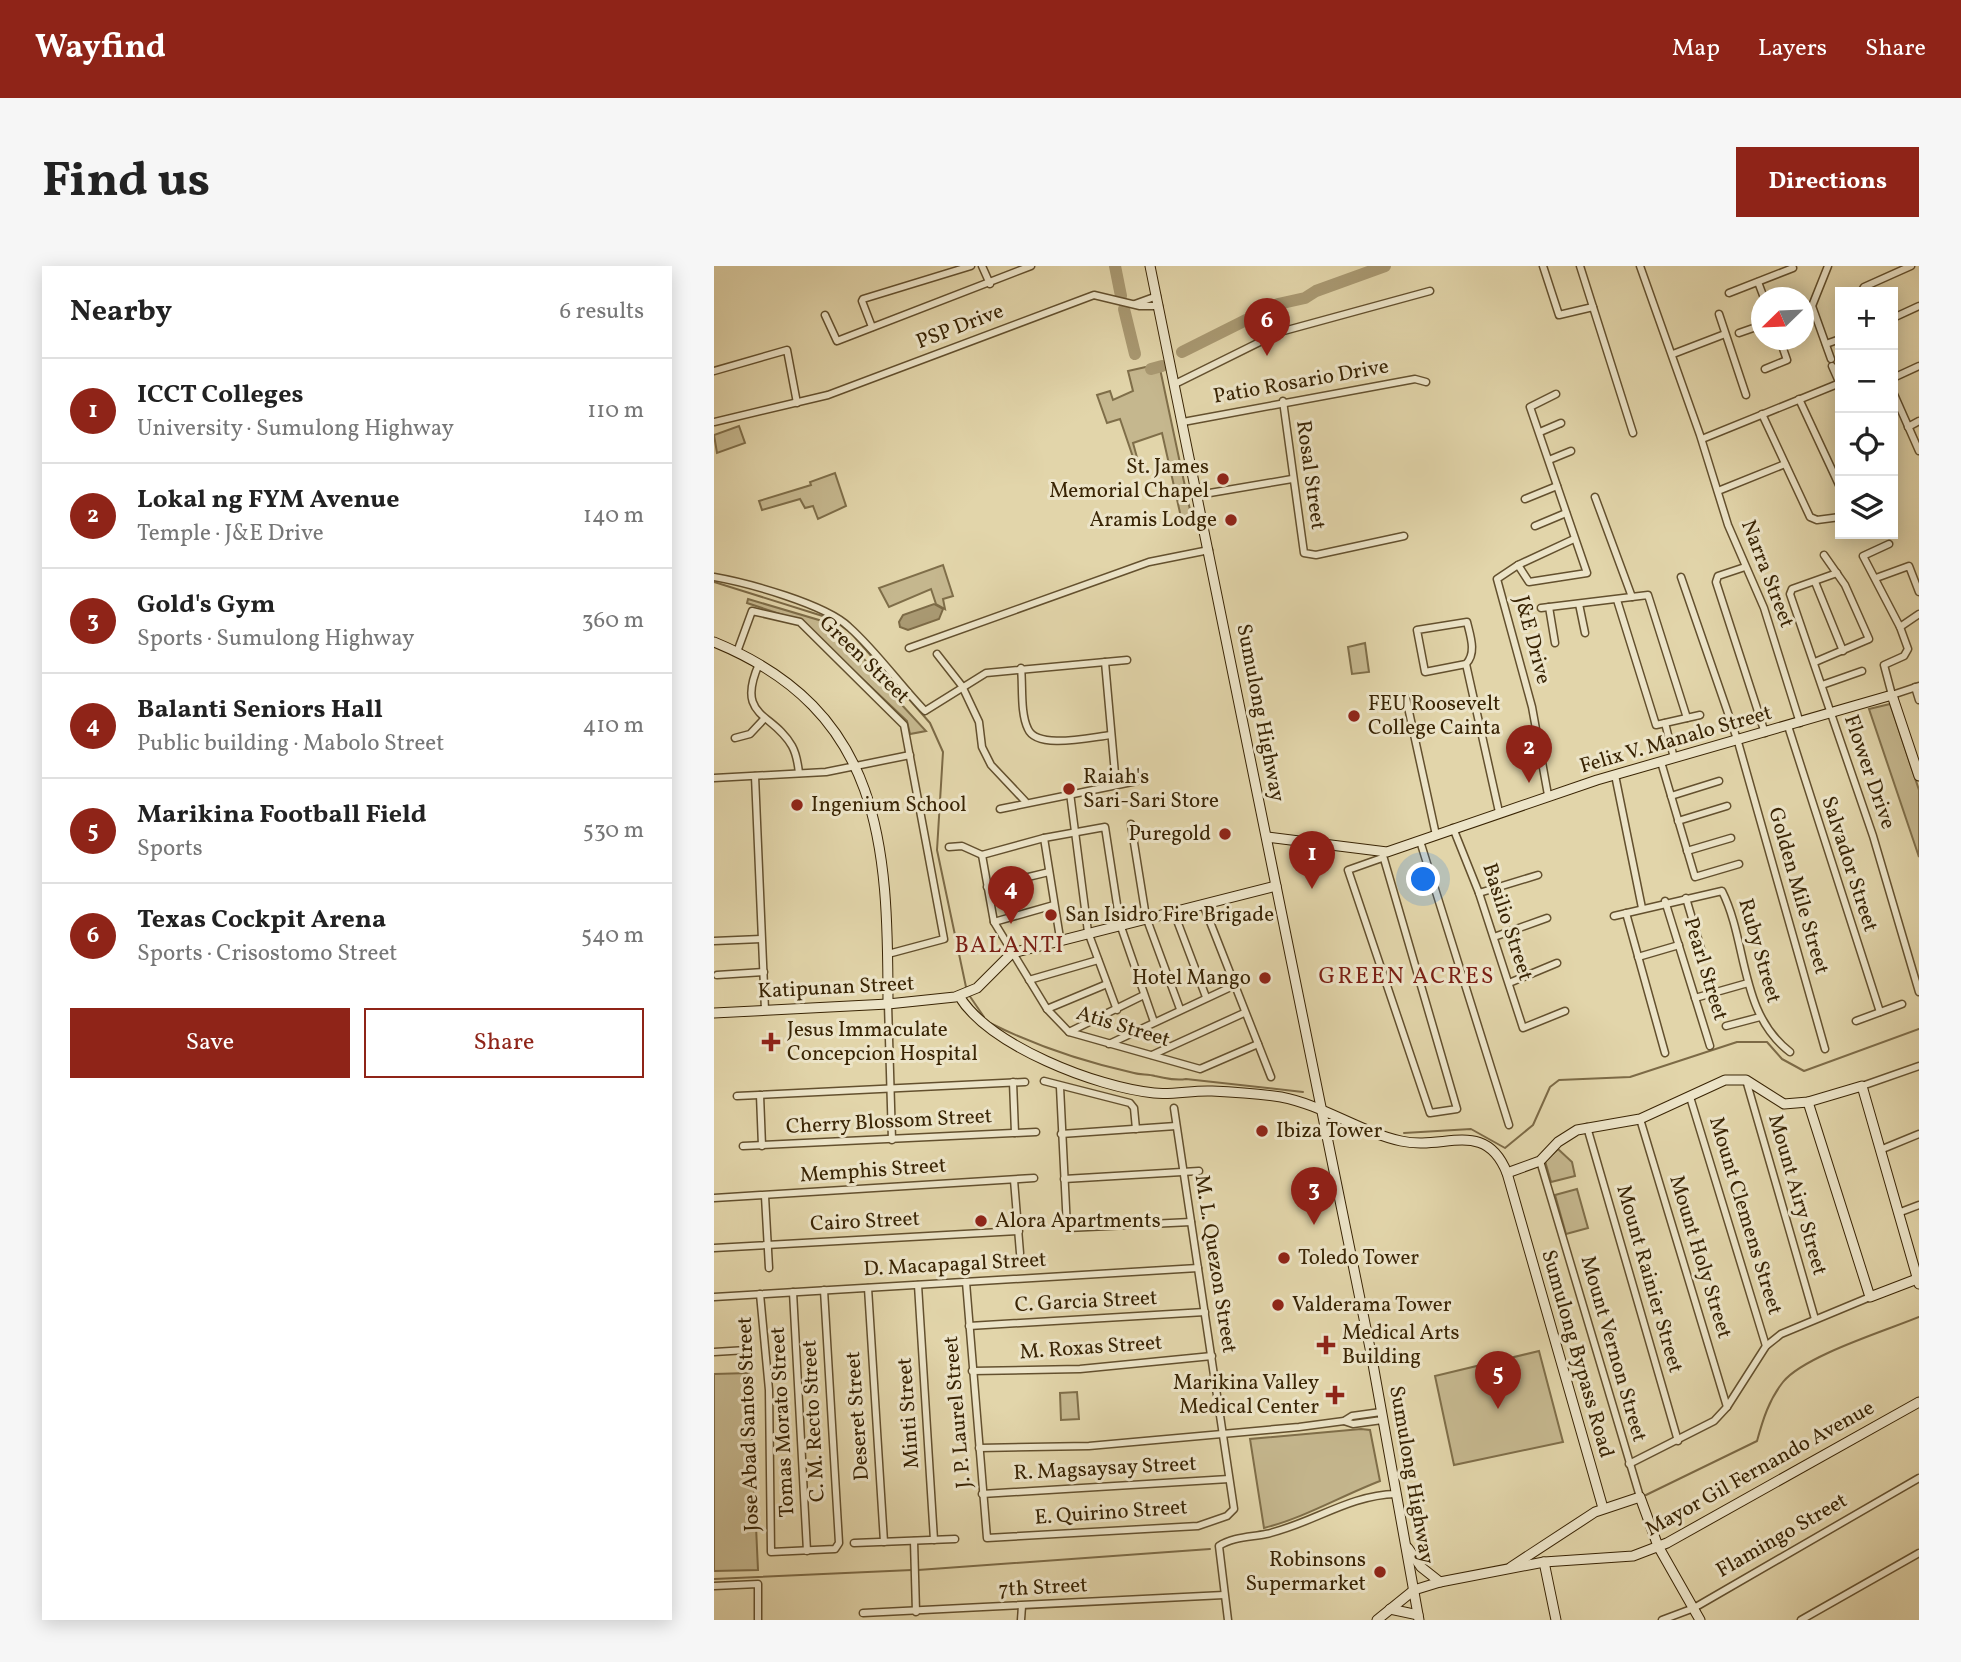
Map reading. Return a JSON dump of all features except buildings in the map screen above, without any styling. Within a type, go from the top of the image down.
[{"type":"street","points":[[872,327],[863,299],[971,266]]},
{"type":"street","points":[[982,266],[990,284]]},
{"type":"street","points":[[825,314],[836,341],[1031,266]]},
{"type":"street","name":"Sumulong Highway","points":[[1150,266],[1382,1416],[1419,1617]]},
{"type":"street","points":[[1544,266],[1559,314],[1593,307]]},
{"type":"street","points":[[1580,266],[1633,433]]},
{"type":"street","name":"Narra Street","points":[[1640,266],[1745,567],[1763,608],[1800,723]]},
{"type":"street","points":[[1814,301],[1828,266]]},
{"type":"street","points":[[1864,287],[1910,266]]},
{"type":"street","points":[[1729,293],[1793,268]]},
{"type":"street","points":[[1758,282],[1760,287]]},
{"type":"street","points":[[1175,384],[1280,332],[1430,291]]},
{"type":"street","name":"PSP Drive","points":[[714,422],[797,404],[1094,295],[1135,304],[1158,301]]},
{"type":"street","points":[[1898,316],[1919,306]]},
{"type":"street","points":[[1814,311],[1835,370]]},
{"type":"street","points":[[1719,314],[1746,395]]},
{"type":"street","points":[[1739,333],[1751,329]]},
{"type":"street","points":[[1673,355],[1725,334]]},
{"type":"street","points":[[1826,344],[1835,341]]},
{"type":"street","points":[[714,371],[787,350],[797,404]]},
{"type":"street","points":[[1765,369],[1787,360],[1784,350]]},
{"type":"street","points":[[1898,376],[1919,366]]},
{"type":"street","name":"Patio Rosario Drive","points":[[1183,422],[1283,401],[1344,394],[1415,379],[1426,382]]},
{"type":"street","points":[[1702,439],[1835,386]]},
{"type":"street","points":[[1518,565],[1530,582],[1585,574],[1530,407],[1556,394]]},
{"type":"street","points":[[1799,399],[1835,476]]},
{"type":"street","name":"Rosal Street","points":[[1283,401],[1304,552],[1316,555],[1404,537]]},
{"type":"street","points":[[1898,404],[1919,451]]},
{"type":"street","points":[[1762,415],[1810,517],[1817,520],[1835,518]]},
{"type":"street","points":[[1908,427],[1919,421]]},
{"type":"street","points":[[1540,432],[1562,424]]},
{"type":"street","points":[[1549,460],[1571,451]]},
{"type":"street","points":[[1718,491],[1785,464]]},
{"type":"street","points":[[1198,495],[1292,479]]},
{"type":"street","points":[[1525,499],[1557,485]]},
{"type":"street","points":[[1595,497],[1632,597]]},
{"type":"street","points":[[1535,526],[1566,513]]},
{"type":"street","name":"J&E Drive","points":[[1548,795],[1532,708],[1497,579],[1518,565],[1574,539]]},
{"type":"street","points":[[1889,544],[1863,556],[1900,626],[1907,653],[1884,667],[1919,776]]},
{"type":"street","points":[[909,649],[1149,562],[1209,550]]},
{"type":"street","points":[[1815,662],[1868,641],[1869,637],[1837,573],[1824,555]]},
{"type":"street","points":[[1876,578],[1909,566],[1919,592]]},
{"type":"street","points":[[1745,567],[1718,576],[1716,582],[1765,733]]},
{"type":"street","points":[[1837,573],[1815,582],[1843,651]]},
{"type":"street","points":[[714,577],[736,581],[830,612],[857,635],[925,711],[986,673],[1127,660]]},
{"type":"street","name":"Golden Mile Street","points":[[1681,577],[1738,741],[1825,1049]]},
{"type":"street","name":"Flower Drive","points":[[1815,582],[1793,589],[1790,594],[1873,836],[1919,992]]},
{"type":"street","points":[[1541,608],[1648,594],[1687,719]]},
{"type":"street","points":[[1617,600],[1657,725],[1700,715]]},
{"type":"street","points":[[1579,604],[1585,633]]},
{"type":"street","points":[[1549,607],[1556,643]]},
{"type":"street","name":"Green Street","points":[[737,652],[752,611],[800,622],[899,717],[904,725],[944,939],[888,954]]},
{"type":"street","points":[[1900,626],[1919,614]]},
{"type":"street","points":[[1466,664],[1425,672],[1417,630],[1467,622],[1472,651],[1466,664],[1499,812]]},
{"type":"street","points":[[714,642],[759,664],[788,683],[833,727],[856,764],[872,811],[881,852],[888,954],[892,1140]]},
{"type":"street","points":[[937,654],[962,686],[979,722],[982,747],[991,765],[1025,802]]},
{"type":"street","points":[[1105,662],[1116,785]]},
{"type":"street","points":[[759,664],[751,681],[753,704],[764,719],[791,743],[799,773]]},
{"type":"street","points":[[1021,668],[1027,727],[1032,736],[1044,742],[1111,735]]},
{"type":"street","points":[[1822,685],[1862,671]]},
{"type":"street","points":[[1892,695],[1917,687],[1919,700]]},
{"type":"street","name":"Felix V. Manalo Street","points":[[1266,837],[1382,855],[1548,795],[1892,695]]},
{"type":"street","points":[[1406,698],[1436,835]]},
{"type":"street","points":[[735,738],[750,734],[764,719]]},
{"type":"street","points":[[1665,723],[1674,758]]},
{"type":"street","name":"Salvador Street","points":[[1788,726],[1880,1012]]},
{"type":"street","points":[[714,778],[826,772],[909,755]]},
{"type":"street","points":[[1661,762],[1693,874],[1698,877],[1739,864]]},
{"type":"street","points":[[1615,775],[1642,908]]},
{"type":"street","points":[[755,776],[765,1010]]},
{"type":"street","points":[[1000,809],[1138,781]]},
{"type":"street","points":[[1671,796],[1719,781]]},
{"type":"street","points":[[1070,793],[1088,932],[1117,1010]]},
{"type":"street","points":[[1678,821],[1727,806]]},
{"type":"street","points":[[1131,824],[1146,917],[1180,1009]]},
{"type":"street","points":[[949,847],[962,846],[982,855],[1044,838],[1105,827],[1120,924],[1154,1022]]},
{"type":"street","name":"Basilio Street","points":[[1453,828],[1479,893],[1523,1028],[1565,1012]]},
{"type":"street","points":[[1044,838],[1060,938]]},
{"type":"street","points":[[1687,851],[1731,838]]},
{"type":"street","points":[[1420,841],[1509,1125]]},
{"type":"street","points":[[982,855],[993,922],[1054,905]]},
{"type":"street","points":[[1382,855],[1457,1109],[1430,1113],[1348,870],[1382,855]]},
{"type":"street","points":[[988,887],[1049,872]]},
{"type":"street","points":[[1479,893],[1538,875]]},
{"type":"street","points":[[1276,886],[1060,938],[1012,953],[966,993],[970,1013],[988,1028],[1051,1064],[1153,1093],[1212,1091],[1282,1098],[1320,1108],[1405,1142],[1473,1140],[1495,1152],[1507,1174],[1539,1161],[1558,1142],[1586,1126],[1640,1119],[1725,1080],[1746,1080],[1784,1104],[1808,1102],[1919,1066]]},
{"type":"street","name":"Ruby Street","points":[[1686,898],[1722,891],[1760,1017],[1774,1038],[1790,1052]]},
{"type":"street","points":[[1614,916],[1665,901],[1686,898],[1704,959]]},
{"type":"street","name":"Pearl Street","points":[[1665,901],[1710,1046]]},
{"type":"street","points":[[1203,904],[1271,1077]]},
{"type":"street","points":[[1173,910],[1206,997]]},
{"type":"street","points":[[1626,913],[1665,1053]]},
{"type":"street","points":[[1494,937],[1547,918]]},
{"type":"street","name":"Atis Street","points":[[993,922],[1047,1009],[1069,1032],[1200,1069],[1258,1044]]},
{"type":"street","points":[[714,941],[761,939]]},
{"type":"street","points":[[1638,957],[1679,945]]},
{"type":"street","points":[[1029,979],[1098,960]]},
{"type":"street","points":[[1509,984],[1557,963]]},
{"type":"street","points":[[717,975],[764,972]]},
{"type":"street","points":[[1695,998],[1748,983]]},
{"type":"street","points":[[1047,1009],[1107,984]]},
{"type":"street","points":[[1109,1044],[1233,986]]},
{"type":"street","name":"Katipunan Street","points":[[714,1013],[888,1004],[966,993]]},
{"type":"street","points":[[1069,1032],[1144,995]]},
{"type":"street","points":[[1856,1021],[1902,1004]]},
{"type":"street","points":[[1152,1055],[1244,1013]]},
{"type":"street","points":[[1726,1026],[1760,1017]]},
{"type":"street","name":"Mount Airy Street","points":[[1746,1080],[1815,1320]]},
{"type":"street","points":[[1013,1082],[1015,1133]]},
{"type":"street","points":[[737,1096],[1025,1082]]},
{"type":"street","points":[[1044,1082],[1115,1097],[1130,1103],[1134,1108],[1136,1129]]},
{"type":"street","points":[[1629,1464],[1678,1441],[1714,1420],[1727,1406],[1766,1346],[1781,1334],[1918,1280],[1862,1086]]},
{"type":"street","points":[[1060,1087],[1067,1228],[1191,1222]]},
{"type":"street","points":[[760,1095],[762,1146]]},
{"type":"street","name":"Mount Clemens Street","points":[[1690,1097],[1766,1346]]},
{"type":"street","points":[[1808,1102],[1870,1297]]},
{"type":"street","name":"M. L. Quezon Street","points":[[1174,1108],[1234,1509]]},
{"type":"street","name":"Mount Holy Street","points":[[1640,1119],[1727,1406]]},
{"type":"street","points":[[1061,1134],[1176,1126]]},
{"type":"street","name":"Mount Rainier Street","points":[[1586,1126],[1678,1441]]},
{"type":"street","name":"Cherry Blossom Street","points":[[743,1146],[1036,1132]]},
{"type":"street","points":[[1880,1150],[1919,1135]]},
{"type":"street","name":"Mount Vernon Street","points":[[1539,1161],[1640,1497],[1658,1546],[1700,1620]]},
{"type":"street","points":[[1064,1179],[1199,1171]]},
{"type":"street","name":"Sumulong Bypass Road","points":[[1507,1174],[1604,1508]]},
{"type":"street","name":"Memphis Street","points":[[714,1198],[1034,1178]]},
{"type":"street","points":[[1014,1180],[1020,1253]]},
{"type":"street","points":[[765,1196],[769,1268]]},
{"type":"street","points":[[1898,1213],[1919,1205]]},
{"type":"street","name":"Cairo Street","points":[[714,1248],[1018,1231]]},
{"type":"street","name":"D. Macapagal Street","points":[[714,1297],[1198,1268]]},
{"type":"street","name":"J. P. Laurel Street","points":[[966,1282],[986,1538]]},
{"type":"street","name":"Minti Street","points":[[918,1284],[934,1539]]},
{"type":"street","name":"Deseret Street","points":[[868,1287],[884,1542]]},
{"type":"street","name":"C. M. Recto Street","points":[[807,1551],[835,1549],[839,1543],[824,1290]]},
{"type":"street","name":"Tomas Morato Street","points":[[793,1292],[807,1551]]},
{"type":"street","name":"Jose Abad Santos Street","points":[[760,1294],[769,1390],[771,1552],[807,1551]]},
{"type":"street","name":"C. Garcia Street","points":[[968,1326],[1205,1312]]},
{"type":"street","points":[[714,1352],[747,1350]]},
{"type":"street","name":"M. Roxas Street","points":[[972,1371],[1080,1369],[1212,1356]]},
{"type":"street","name":"Mayor Gil Fernando Avenue","points":[[1377,1620],[1414,1590],[1440,1582],[1544,1562],[1633,1556],[1658,1546],[1919,1402]]},
{"type":"street","points":[[979,1448],[1089,1446],[1344,1421],[1352,1416],[1382,1416]]},
{"type":"street","name":"Flamingo Street","points":[[1662,1620],[1694,1608],[1919,1478]]},
{"type":"street","name":"R. Magsaysay Street","points":[[982,1494],[1229,1479]]},
{"type":"street","points":[[1228,1620],[1219,1562],[1219,1546],[1224,1542],[1298,1526],[1363,1497],[1396,1493]]},
{"type":"street","points":[[1509,1569],[1604,1508],[1640,1497]]},
{"type":"street","name":"E. Quirino Street","points":[[986,1538],[1198,1526],[1227,1516],[1234,1509]]},
{"type":"street","points":[[1404,1538],[1421,1567],[1440,1582]]},
{"type":"street","points":[[854,1543],[955,1539]]},
{"type":"street","points":[[914,1541],[916,1612]]},
{"type":"street","points":[[1801,1620],[1919,1553]]},
{"type":"street","points":[[1544,1562],[1556,1620]]},
{"type":"street","points":[[714,1586],[758,1584],[758,1620]]},
{"type":"street","name":"7th Street","points":[[863,1613],[1224,1595]]},
{"type":"street","points":[[1021,1620],[1022,1606]]},
{"type":"street","points":[[1390,1609],[1419,1617]]},
{"type":"shaded area","points":[[1159,364],[1193,524],[1183,526],[1162,433],[1133,443],[1138,461],[1135,463],[1120,419],[1107,423],[1097,395],[1110,391],[1113,400],[1133,391],[1128,371]]},
{"type":"shaded area","points":[[739,426],[745,443],[717,453],[714,435]]},
{"type":"shaded area","points":[[835,473],[846,506],[818,519],[813,506],[805,508],[800,499],[762,510],[759,501],[811,485],[810,482]]},
{"type":"shaded area","points":[[943,565],[953,596],[943,599],[945,609],[936,604],[931,589],[889,607],[879,588]]},
{"type":"shaded area","points":[[748,599],[829,623],[850,641],[889,691],[926,731],[910,734],[907,721],[801,621],[747,603]]},
{"type":"shaded area","points":[[934,604],[943,609],[939,619],[908,630],[900,627],[899,622],[903,615]]},
{"type":"shaded area","points":[[1365,643],[1369,672],[1352,674],[1348,647]]},
{"type":"shaded area","points":[[1890,704],[1919,790],[1919,857],[1869,709]]},
{"type":"shaded area","points":[[1558,1149],[1572,1162],[1575,1176],[1551,1182],[1545,1161]]},
{"type":"shaded area","points":[[1577,1189],[1588,1228],[1566,1234],[1555,1195]]},
{"type":"shaded area","points":[[1539,1351],[1563,1442],[1454,1465],[1435,1376]]},
{"type":"shaded area","points":[[749,1373],[758,1570],[714,1571],[714,1374]]},
{"type":"shaded area","points":[[1077,1392],[1079,1419],[1061,1420],[1060,1393]]},
{"type":"shaded area","points":[[1370,1430],[1380,1481],[1308,1513],[1264,1528],[1250,1439]]},
{"type":"waterway","points":[[1115,266],[1121,296]]},
{"type":"waterway","points":[[1182,352],[1278,304],[1305,298],[1316,291],[1385,266]]},
{"type":"waterway","points":[[1124,309],[1135,354]]},
{"type":"waterway","points":[[1151,369],[1162,366]]},
{"type":"waterway","points":[[714,582],[829,618]]},
{"type":"waterway","points":[[834,620],[852,634],[930,723],[943,752],[937,850],[966,987]]},
{"type":"waterway","points":[[969,995],[984,1017]]},
{"type":"waterway","points":[[990,1023],[1060,1052],[1137,1074],[1303,1092]]},
{"type":"waterway","points":[[1404,1133],[1471,1129],[1505,1148],[1533,1125],[1550,1087],[1559,1080],[1630,1077],[1737,1042],[1767,1042],[1782,1059],[1804,1071],[1919,1029]]},
{"type":"waterway","points":[[1646,1495],[1757,1441],[1774,1396],[1793,1372],[1826,1354],[1919,1317]]},
{"type":"waterway","points":[[918,1570],[1210,1549]]},
{"type":"waterway","points":[[714,1579],[912,1570]]},
{"type":"place","name":"Texas Cockpit Arena","points":[[1267,356]]},
{"type":"place","name":"St. James Memorial Chapel","points":[[1223,479]]},
{"type":"place","name":"Aramis Lodge","points":[[1231,520]]},
{"type":"place","name":"FEU Roosevelt College Cainta","points":[[1354,716]]},
{"type":"place","name":"Lokal ng FYM Avenue","points":[[1529,783]]},
{"type":"place","name":"Raiah's Sari-Sari Store","points":[[1069,789]]},
{"type":"place","name":"Ingenium School","points":[[797,805]]},
{"type":"place","name":"Puregold","points":[[1225,834]]},
{"type":"place","name":"ICCT Colleges","points":[[1312,889]]},
{"type":"place","name":"San Isidro Fire Brigade","points":[[1051,915]]},
{"type":"place","name":"Balanti Seniors Hall","points":[[1011,924]]},
{"type":"place","name":"Hotel Mango","points":[[1265,978]]},
{"type":"place","name":"Jesus Immaculate Concepcion Hospital","points":[[771,1042]]},
{"type":"place","name":"Ibiza Tower","points":[[1262,1131]]},
{"type":"place","name":"Alora Apartments","points":[[981,1221]]},
{"type":"place","name":"Gold's Gym","points":[[1314,1225]]},
{"type":"place","name":"Toledo Tower","points":[[1284,1258]]},
{"type":"place","name":"Valderama Tower","points":[[1278,1305]]},
{"type":"place","name":"Medical Arts Building","points":[[1326,1345]]},
{"type":"place","name":"Marikina Valley Medical Center","points":[[1335,1395]]},
{"type":"place","name":"Marikina Football Field","points":[[1498,1409]]},
{"type":"place","name":"Robinsons Supermarket","points":[[1380,1572]]},
{"type":"district","name":"BALANTI","points":[[1010,946]]},
{"type":"district","name":"GREEN ACRES","points":[[1407,977]]}]
